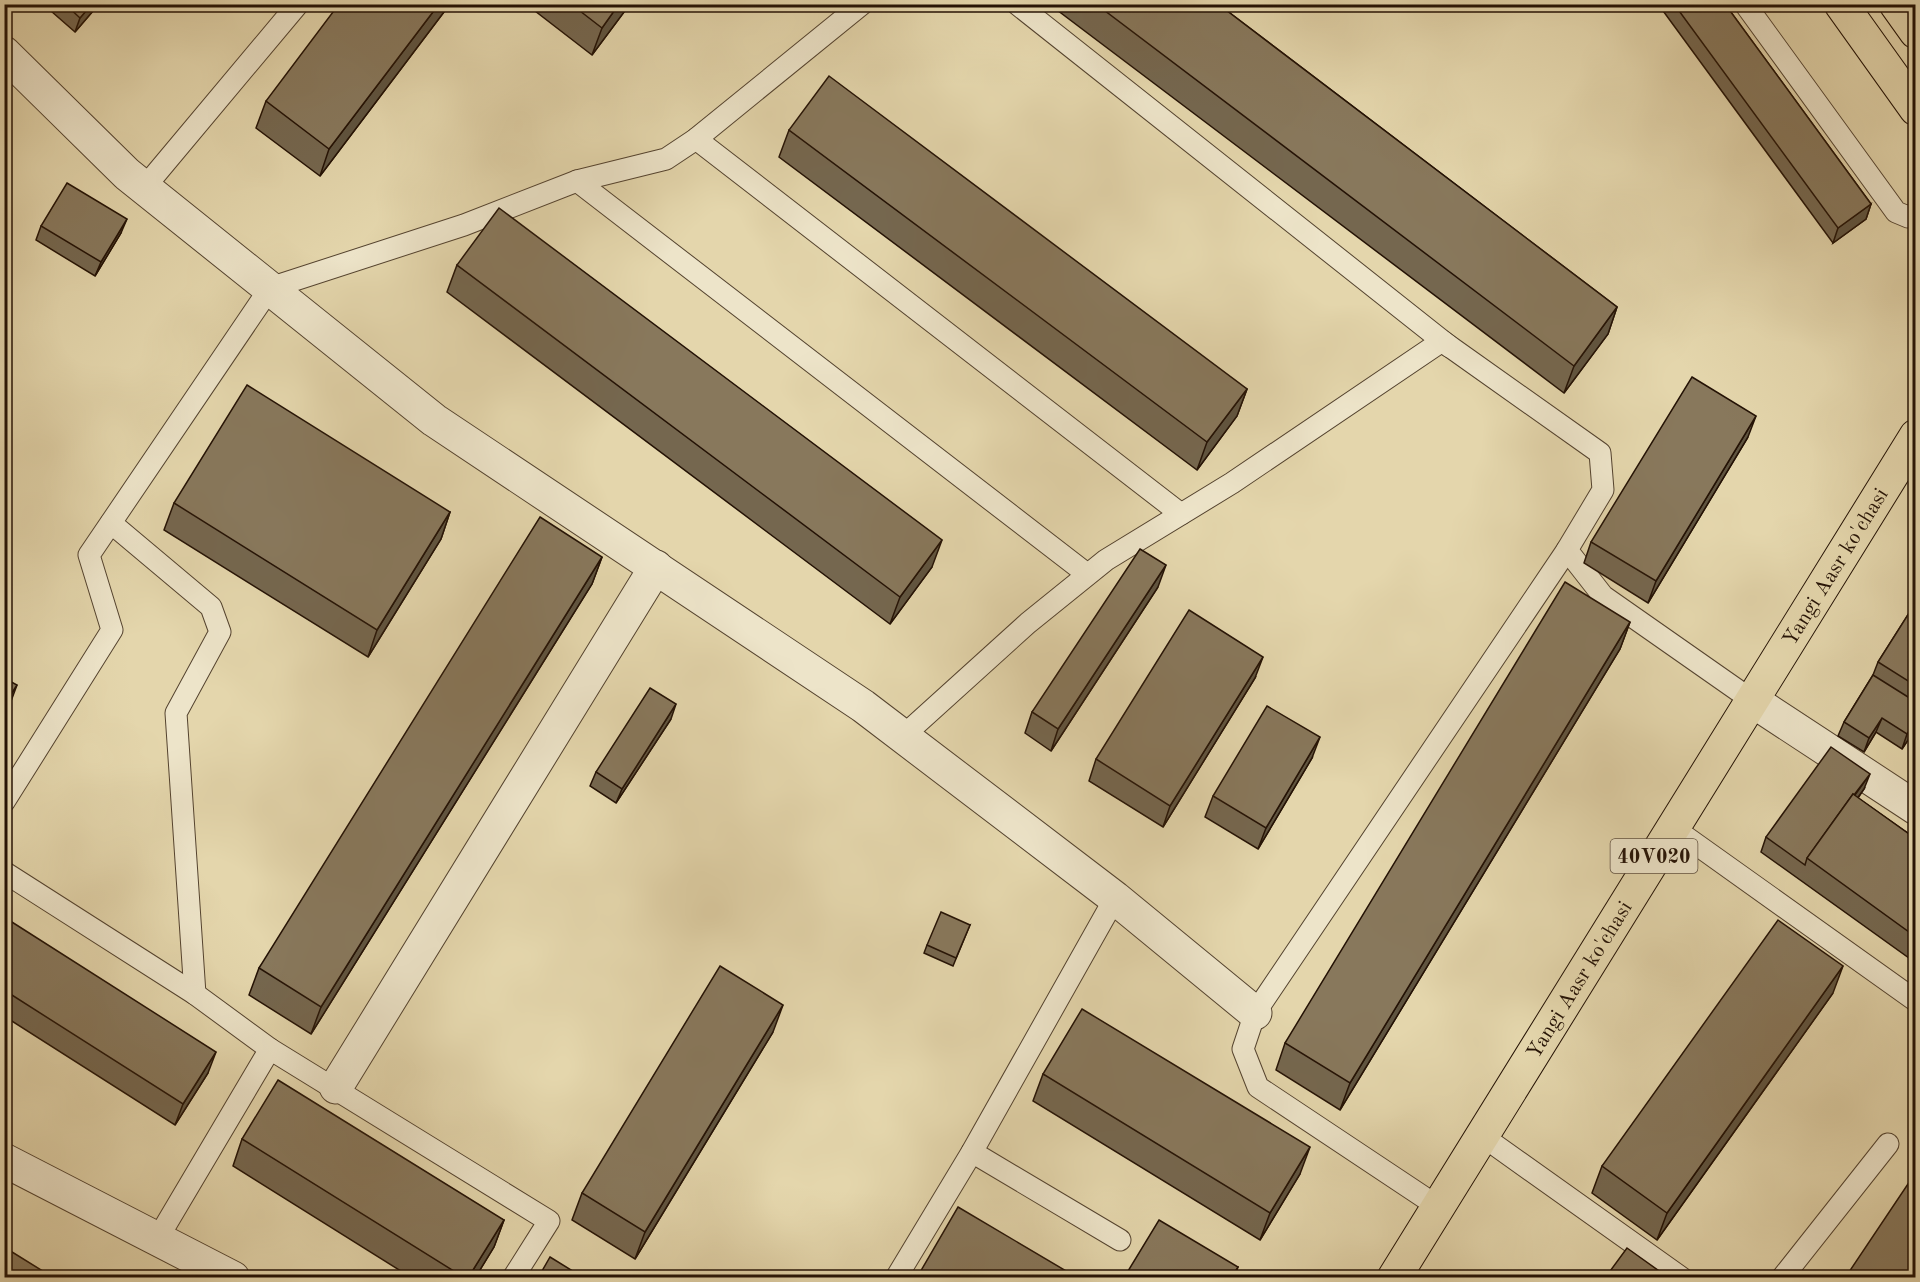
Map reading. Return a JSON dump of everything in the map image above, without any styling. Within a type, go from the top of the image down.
[{"type":"main road","points":[[1841,4],[1916,109]]},
{"type":"main road","points":[[1896,4],[1916,32]]},
{"type":"main road","name":"Yangi Aasr ko'chasi","points":[[1395,1277],[1916,436]]},
{"type":"street","points":[[4,53],[144,188],[434,420],[862,706],[1114,898],[1256,1013]]},
{"type":"street","points":[[336,1087],[656,567]]},
{"type":"street","points":[[1753,701],[1916,808]]},
{"type":"street","points":[[4,1160],[233,1278]]},
{"type":"lane","points":[[144,188],[298,4]]},
{"type":"lane","points":[[4,802],[112,630],[88,555],[270,288],[464,225],[577,181],[666,159],[696,139],[862,4]]},
{"type":"lane","points":[[1017,4],[1450,347]]},
{"type":"lane","points":[[1745,4],[1896,212],[1908,217],[1916,213]]},
{"type":"lane","points":[[696,139],[1181,514]]},
{"type":"lane","points":[[577,181],[1088,574]]},
{"type":"lane","points":[[902,737],[1028,623],[1106,560],[1232,483],[1442,341],[1600,453],[1603,490],[1567,550],[1256,1013],[1243,1049],[1257,1087],[1437,1206]]},
{"type":"lane","points":[[111,523],[211,607],[220,632],[176,713],[195,994]]},
{"type":"lane","points":[[1567,550],[1604,596],[1753,701]]},
{"type":"lane","points":[[1672,827],[1916,1001]]},
{"type":"lane","points":[[4,872],[195,994],[270,1049],[336,1087],[549,1221],[513,1278]]},
{"type":"lane","points":[[896,1278],[972,1152],[1114,898]]},
{"type":"lane","points":[[158,1238],[270,1049]]},
{"type":"lane","points":[[1481,1136],[1682,1278]]},
{"type":"lane","points":[[1782,1278],[1888,1144]]},
{"type":"lane","points":[[972,1152],[1120,1240]]},
{"type":"building","points":[[65,4],[92,4],[80,18]]},
{"type":"building","points":[[339,4],[439,4],[329,149],[266,101]]},
{"type":"building","points":[[571,4],[619,4],[602,28]]},
{"type":"building","points":[[1096,4],[1218,4],[1617,307],[1574,366]]},
{"type":"building","points":[[1674,4],[1725,4],[1871,204],[1838,228]]},
{"type":"building","points":[[829,76],[1247,389],[1207,442],[789,130]]},
{"type":"building","points":[[67,183],[127,219],[101,262],[41,226]]},
{"type":"building","points":[[499,208],[942,540],[900,597],[457,265]]},
{"type":"building","points":[[1692,377],[1756,416],[1656,581],[1591,542]]},
{"type":"building","points":[[247,385],[450,512],[377,630],[174,503]]},
{"type":"building","points":[[540,517],[602,557],[321,1007],[259,968]]},
{"type":"building","points":[[1140,549],[1166,565],[1058,729],[1032,712]]},
{"type":"building","points":[[1565,582],[1630,622],[1350,1083],[1285,1043]]},
{"type":"building","points":[[1916,602],[1916,686],[1878,662]]},
{"type":"building","points":[[1189,610],[1263,657],[1170,806],[1096,759]]},
{"type":"building","points":[[1873,675],[1916,702],[1916,721],[1907,734],[1882,718],[1869,738],[1844,722]]},
{"type":"building","points":[[4,678],[17,685],[4,705]]},
{"type":"building","points":[[650,688],[676,704],[622,789],[596,772]]},
{"type":"building","points":[[1267,706],[1320,737],[1266,828],[1213,796]]},
{"type":"building","points":[[1831,747],[1870,774],[1807,858],[1805,865],[1766,837]]},
{"type":"building","points":[[1853,794],[1916,839],[1916,937],[1807,858]]},
{"type":"building","points":[[941,912],[970,925],[956,958],[927,945]]},
{"type":"building","points":[[4,917],[216,1052],[183,1104],[4,990]]},
{"type":"building","points":[[1778,920],[1843,966],[1667,1213],[1602,1166]]},
{"type":"building","points":[[720,966],[783,1005],[645,1232],[582,1193]]},
{"type":"building","points":[[1082,1009],[1310,1147],[1270,1213],[1043,1074]]},
{"type":"building","points":[[278,1080],[504,1220],[468,1278],[242,1139]]},
{"type":"building","points":[[1916,1172],[1916,1261],[1905,1278],[1845,1278]]},
{"type":"building","points":[[958,1207],[1078,1278],[924,1278],[919,1274]]},
{"type":"building","points":[[1159,1220],[1238,1267],[1231,1278],[1139,1278],[1128,1271]]},
{"type":"building","points":[[4,1247],[54,1278],[4,1278]]},
{"type":"building","points":[[1627,1248],[1669,1278],[1605,1278]]},
{"type":"building","points":[[550,1257],[584,1278],[538,1278]]}]
